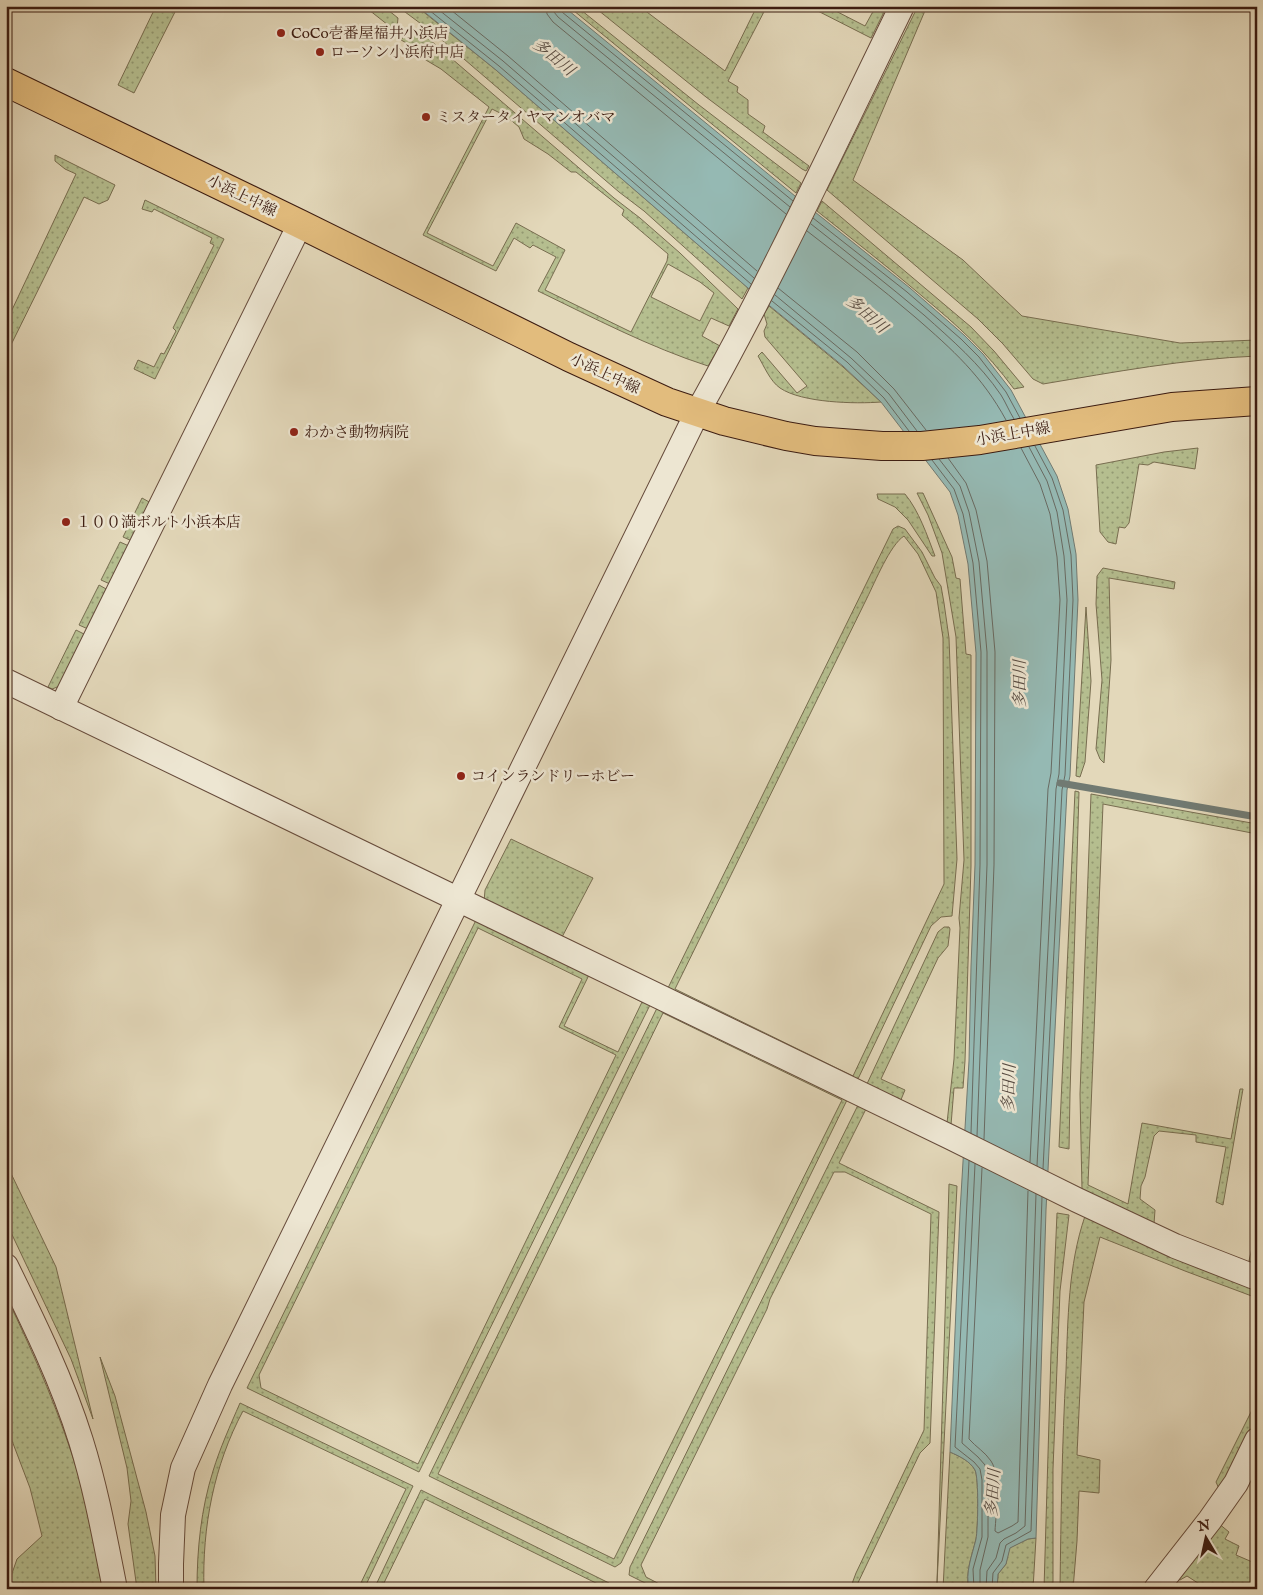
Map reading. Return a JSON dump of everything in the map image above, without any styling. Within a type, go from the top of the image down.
[{"type":"main road","name":"小浜上中線","points":[[6,82],[569,357],[666,402],[724,421],[786,436],[848,444],[892,447],[945,445],[1172,407],[1257,401]]},
{"type":"street","points":[[171,1589],[173,1514],[183,1468],[220,1385],[697,413],[812,190],[902,6]]},
{"type":"street","points":[[62,708],[300,224]]},
{"type":"street","points":[[6,680],[1066,1194],[1175,1246],[1257,1278]]},
{"type":"street","points":[[6,1266],[58,1380],[81,1439],[92,1479],[115,1589]]},
{"type":"street","points":[[1156,1589],[1210,1520],[1236,1483],[1257,1440]]},
{"type":"green space","points":[[156,6],[178,6],[134,93],[118,85]]},
{"type":"green space","points":[[364,6],[383,6],[398,18],[397,28],[390,37],[384,33],[388,25]]},
{"type":"green space","points":[[397,6],[416,6],[496,70],[748,288],[742,299],[644,211],[619,192],[436,35]]},
{"type":"green space","points":[[568,6],[576,6],[699,105],[801,183],[796,193]]},
{"type":"green space","points":[[593,6],[639,6],[725,71],[757,6],[767,6],[728,81],[738,87],[737,92],[748,100],[748,114],[765,126],[763,132],[809,166],[806,171],[706,97]]},
{"type":"green space","points":[[808,6],[826,6],[865,26],[876,6],[887,6],[871,38]]},
{"type":"green space","points":[[918,6],[927,6],[853,180],[963,260],[1022,316],[1180,343],[1257,340],[1257,356],[1176,363],[1043,384],[1033,379],[1003,344],[978,319],[827,190]]},
{"type":"green space","points":[[416,31],[430,40],[614,198],[640,218],[680,253],[738,309],[729,326],[711,318],[702,336],[720,346],[708,366],[643,341],[538,291],[556,257],[533,245],[530,248],[514,238],[496,271],[423,235],[489,107],[441,69],[409,50],[412,46],[401,40],[407,32]],"holes":[[[492,109],[506,116],[519,127],[524,139],[548,154],[571,172],[576,172],[624,210],[622,215],[668,254],[667,261],[631,332],[545,290],[565,250],[516,223],[493,266],[427,233]],[[668,264],[700,282],[714,293],[700,321],[651,297]]]},
{"type":"green space","points":[[55,155],[115,185],[108,200],[99,204],[84,197],[6,355],[6,310],[11,312],[76,174],[65,169],[55,161]]},
{"type":"green space","points":[[145,200],[224,239],[155,379],[134,369],[138,360],[154,367],[161,353],[164,354],[176,331],[173,328],[214,245],[210,243],[212,238],[154,209],[152,212],[142,209]]},
{"type":"green space","points":[[822,201],[971,327],[1024,387],[1014,389],[993,363],[960,329],[896,274],[817,211]]},
{"type":"green space","points":[[769,306],[843,367],[881,402],[858,403],[815,400],[790,393],[776,385],[758,356],[762,352],[797,393],[807,386],[765,337],[764,331],[767,324],[764,314]]},
{"type":"green space","points":[[1198,448],[1195,469],[1154,462],[1148,465],[1139,464],[1129,523],[1125,528],[1119,527],[1116,544],[1108,542],[1100,532],[1096,465],[1164,452]]},
{"type":"green space","points":[[917,493],[923,493],[952,557],[956,578],[960,579],[966,654],[971,655],[971,866],[965,1061],[963,1088],[954,1088],[951,1125],[947,1123],[954,1059],[959,918],[964,860],[956,637],[942,553],[928,515]]},
{"type":"green space","points":[[877,494],[905,494],[919,516],[935,556],[932,556],[908,520],[895,507],[878,499]]},
{"type":"green space","points":[[142,498],[151,503],[132,541],[123,537]]},
{"type":"green space","points":[[898,526],[905,529],[922,552],[941,586],[949,638],[957,859],[952,916],[941,917],[931,926],[857,1081],[667,990],[893,529]],"holes":[[[904,536],[918,554],[936,592],[943,638],[944,884],[853,1076],[675,989],[888,555]]]},
{"type":"green space","points":[[120,542],[129,546],[110,584],[101,580]]},
{"type":"green space","points":[[1103,568],[1175,582],[1174,589],[1109,578],[1111,660],[1104,763],[1096,749],[1102,680],[1096,604],[1097,576]]},
{"type":"green space","points":[[99,585],[108,590],[88,629],[79,625]]},
{"type":"green space","points":[[1086,607],[1091,681],[1085,762],[1080,777],[1076,776]]},
{"type":"green space","points":[[76,630],[86,635],[60,686],[52,689],[48,687]]},
{"type":"green space","points":[[1075,791],[1079,792],[1069,1149],[1059,1147]]},
{"type":"green space","points":[[1091,794],[1257,824],[1257,834],[1103,804],[1088,1185],[1128,1204],[1142,1123],[1231,1139],[1240,1089],[1243,1089],[1223,1205],[1216,1202],[1226,1147],[1196,1142],[1196,1135],[1159,1131],[1154,1136],[1145,1177],[1141,1186],[1140,1199],[1155,1210],[1154,1224],[1082,1190],[1080,1094]]},
{"type":"green space","points":[[511,839],[593,878],[561,939],[484,902],[485,890]]},
{"type":"green space","points":[[477,918],[651,1003],[419,1472],[247,1388]],"holes":[[[478,928],[582,979],[559,1027],[616,1055],[418,1464],[261,1388],[259,1375]],[[589,975],[642,1002],[618,1052],[564,1026]]]},
{"type":"green space","points":[[944,927],[949,927],[950,929],[948,946],[938,958],[881,1079],[905,1090],[900,1102],[866,1086],[938,932]]},
{"type":"green space","points":[[658,1006],[848,1098],[621,1563],[615,1567],[429,1476]],"holes":[[[663,1013],[842,1100],[614,1559],[438,1474]]]},
{"type":"green space","points":[[859,1103],[867,1107],[839,1163],[939,1212],[930,1443],[920,1453],[855,1589],[850,1589],[924,1430],[931,1214],[845,1172],[834,1172],[641,1565],[646,1577],[669,1589],[657,1589],[629,1575],[630,1567]]},
{"type":"green space","points":[[6,1163],[56,1267],[93,1419],[71,1359],[6,1222]]},
{"type":"green space","points":[[949,1184],[957,1186],[937,1583]]},
{"type":"green space","points":[[1057,1213],[1069,1215],[1060,1291],[1053,1469],[1053,1589],[1044,1589],[1051,1353]]},
{"type":"green space","points":[[1085,1216],[1171,1255],[1257,1290],[1257,1298],[1100,1237],[1084,1302],[1077,1455],[1100,1460],[1099,1493],[1079,1491],[1073,1589],[1060,1589],[1068,1312],[1075,1254]]},
{"type":"green space","points":[[1257,1225],[1257,1263],[1249,1261]]},
{"type":"green space","points":[[6,1296],[47,1386],[73,1456],[87,1507],[103,1589],[9,1589],[8,1585],[17,1559],[42,1536],[30,1488],[6,1425]]},
{"type":"green space","points":[[100,1357],[115,1396],[146,1512],[155,1556],[156,1589],[137,1589],[128,1524],[131,1501],[127,1468]]},
{"type":"green space","points":[[1257,1400],[1257,1417],[1220,1491],[1216,1482]]},
{"type":"green space","points":[[240,1403],[413,1486],[364,1589],[358,1589],[406,1489],[243,1411],[224,1453],[217,1475],[205,1543],[204,1589],[197,1589],[199,1544],[205,1500],[225,1437]]},
{"type":"green space","points":[[950,1452],[970,1464],[975,1470],[976,1475],[978,1493],[977,1525],[976,1539],[968,1570],[969,1589],[943,1589]]},
{"type":"green space","points":[[421,1490],[609,1583],[609,1589],[602,1589],[602,1586],[425,1499],[381,1589],[374,1589]]},
{"type":"green space","points":[[1218,1523],[1229,1532],[1225,1539],[1239,1546],[1236,1555],[1257,1564],[1257,1589],[1202,1589],[1201,1585],[1187,1576],[1180,1580],[1175,1578]]},
{"type":"green space","points":[[1036,1538],[1033,1589],[997,1589],[998,1574],[1006,1564],[1009,1548],[1028,1539]]},
{"type":"water","name":"多田川","points":[[417,6],[563,6],[910,288],[964,335],[983,354],[1011,390],[1057,476],[1068,509],[1076,554],[1078,600],[1046,1210],[1036,1538],[1028,1539],[1010,1548],[1006,1564],[998,1574],[997,1589],[969,1589],[968,1570],[976,1539],[977,1525],[978,1493],[976,1475],[975,1470],[970,1464],[950,1452],[960,1212],[969,1061],[975,865],[976,653],[968,564],[958,515],[950,492],[881,402],[843,366],[748,288],[496,70]]},
{"type":"waterway","points":[[1060,783],[1257,817]]},
{"type":"place","name":"CoCo壱番屋福井小浜店","points":[[281,33]]},
{"type":"place","name":"ローソン小浜府中店","points":[[320,52]]},
{"type":"place","name":"ミスタータイヤマンオバマ","points":[[426,117]]},
{"type":"place","name":"わかさ動物病院","points":[[294,432]]},
{"type":"place","name":"１００満ボルト小浜本店","points":[[66,522]]},
{"type":"place","name":"コインランドリーホビー","points":[[461,776]]}]
